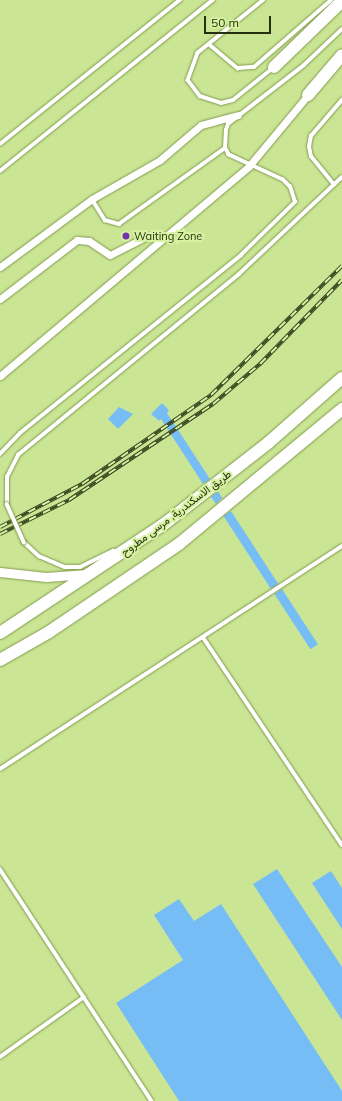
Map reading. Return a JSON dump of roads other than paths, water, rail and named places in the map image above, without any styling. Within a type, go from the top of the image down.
[{"type":"main road","points":[[274,67],[342,1]]},
{"type":"main road","points":[[308,95],[342,55]]},
{"type":"main road","name":"طريق الاسكندرية, مرسى مطروح","points":[[0,633],[94,573],[164,524],[268,443],[342,378]]},
{"type":"main road","points":[[0,660],[50,632],[178,544],[342,409]]},
{"type":"street","points":[[0,376],[166,238],[249,166],[308,95]]},
{"type":"street","points":[[0,266],[92,199],[160,160],[201,125],[238,115]]},
{"type":"street","points":[[0,299],[78,240],[89,241],[110,255],[147,236],[166,238]]},
{"type":"street","points":[[0,572],[28,576]]},
{"type":"street","points":[[0,578],[94,573]]},
{"type":"lane","points":[[0,144],[180,0]]},
{"type":"lane","points":[[0,172],[214,0]]},
{"type":"lane","points":[[264,0],[209,44],[195,58],[188,80],[194,92],[210,101],[233,100],[274,67]]},
{"type":"lane","points":[[209,44],[238,68],[254,67],[331,0]]},
{"type":"lane","points":[[0,454],[20,433],[241,255],[295,202],[287,183],[249,166],[229,155],[225,148],[228,124],[288,78],[342,30]]},
{"type":"lane","points":[[334,185],[311,157],[311,136],[342,100]]},
{"type":"lane","points":[[92,199],[106,220],[119,224],[225,148]]},
{"type":"lane","points":[[164,524],[80,567],[54,563],[24,542],[7,504],[7,477],[18,455],[239,274],[342,176]]},
{"type":"lane","points":[[0,769],[342,546]]},
{"type":"lane","points":[[203,637],[342,845]]},
{"type":"lane","points":[[0,869],[152,1101]]},
{"type":"lane","points":[[0,1057],[84,997]]},
{"type":"railway","points":[[0,527],[82,484],[211,395],[342,266]]},
{"type":"railway","points":[[0,534],[69,500],[213,404],[260,364],[342,280]]},
{"type":"place","name":"Waiting Zone","points":[[126,236]]}]
